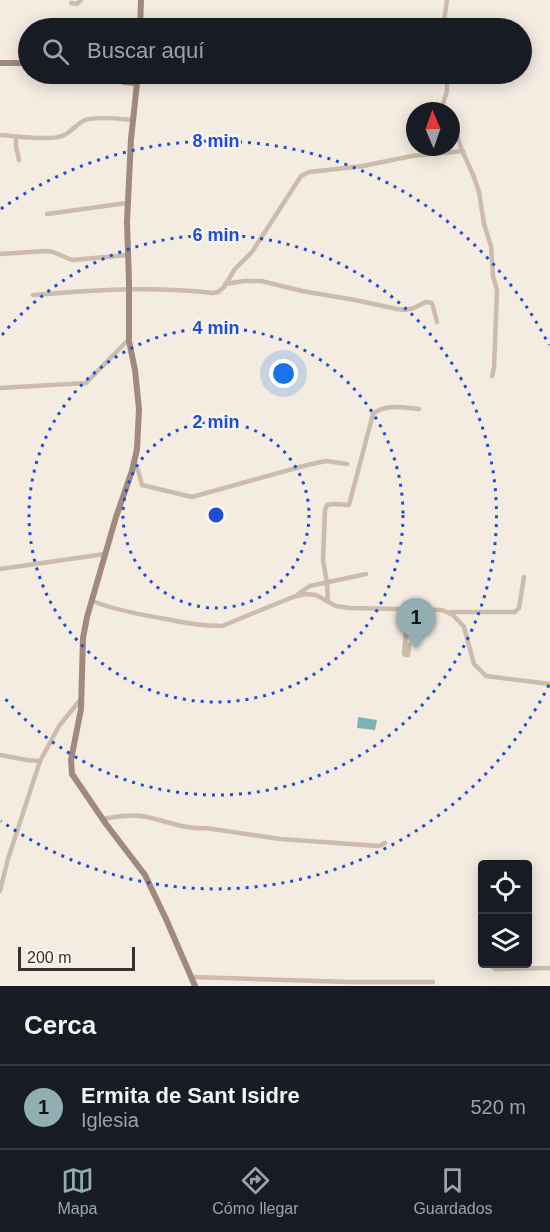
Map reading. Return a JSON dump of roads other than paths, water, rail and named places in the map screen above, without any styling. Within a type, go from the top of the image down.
[{"type":"main road","points":[[140,18],[141,0]]},
{"type":"main road","points":[[0,63],[18,63]]},
{"type":"main road","points":[[137,84],[127,203],[129,339],[139,409],[137,449],[105,554],[83,639],[81,709],[71,760],[72,774],[144,875],[195,986]]},
{"type":"street","points":[[71,3],[77,4],[81,0]]},
{"type":"street","points":[[444,18],[447,0]]},
{"type":"street","points":[[444,102],[447,84]]},
{"type":"street","points":[[0,135],[33,138],[56,137],[63,136],[83,120],[133,120]]},
{"type":"street","points":[[16,136],[19,160]]},
{"type":"street","points":[[460,143],[479,192],[497,290],[492,376]]},
{"type":"street","points":[[33,295],[157,288],[218,292],[235,269],[252,252],[301,176],[309,172],[363,166],[412,156],[463,151]]},
{"type":"street","points":[[47,214],[127,203]]},
{"type":"street","points":[[0,254],[53,252],[72,260],[128,255]]},
{"type":"street","points":[[225,284],[261,281],[405,310],[426,302],[432,303],[436,322]]},
{"type":"street","points":[[0,388],[86,383],[129,339]]},
{"type":"street","points":[[328,602],[323,560],[327,505],[349,505],[373,414],[386,406],[419,409]]},
{"type":"street","points":[[133,467],[138,470],[142,485],[192,497],[307,465],[326,461],[347,464]]},
{"type":"street","points":[[0,569],[105,554]]},
{"type":"street","points":[[293,597],[310,586],[366,574]]},
{"type":"street","points":[[92,601],[112,609],[212,626],[222,626],[293,597],[306,594],[316,595],[336,606],[350,608],[515,612],[519,608],[524,577]]},
{"type":"street","points":[[405,645],[408,609]]},
{"type":"street","points":[[446,611],[464,627],[474,664],[486,676],[550,684]]},
{"type":"street","points":[[0,891],[40,761],[59,726],[81,698]]},
{"type":"street","points":[[0,755],[40,761]]},
{"type":"street","points":[[103,819],[129,815],[144,816],[194,829],[206,828],[280,839],[379,846],[385,843]]},
{"type":"street","points":[[494,968],[550,968]]},
{"type":"street","points":[[192,977],[339,982],[433,982]]},
{"type":"water","points":[[358,717],[377,720],[375,730],[357,728]]},
{"type":"place","name":"Ermita de Sant Isidre","points":[[416,648]]}]
